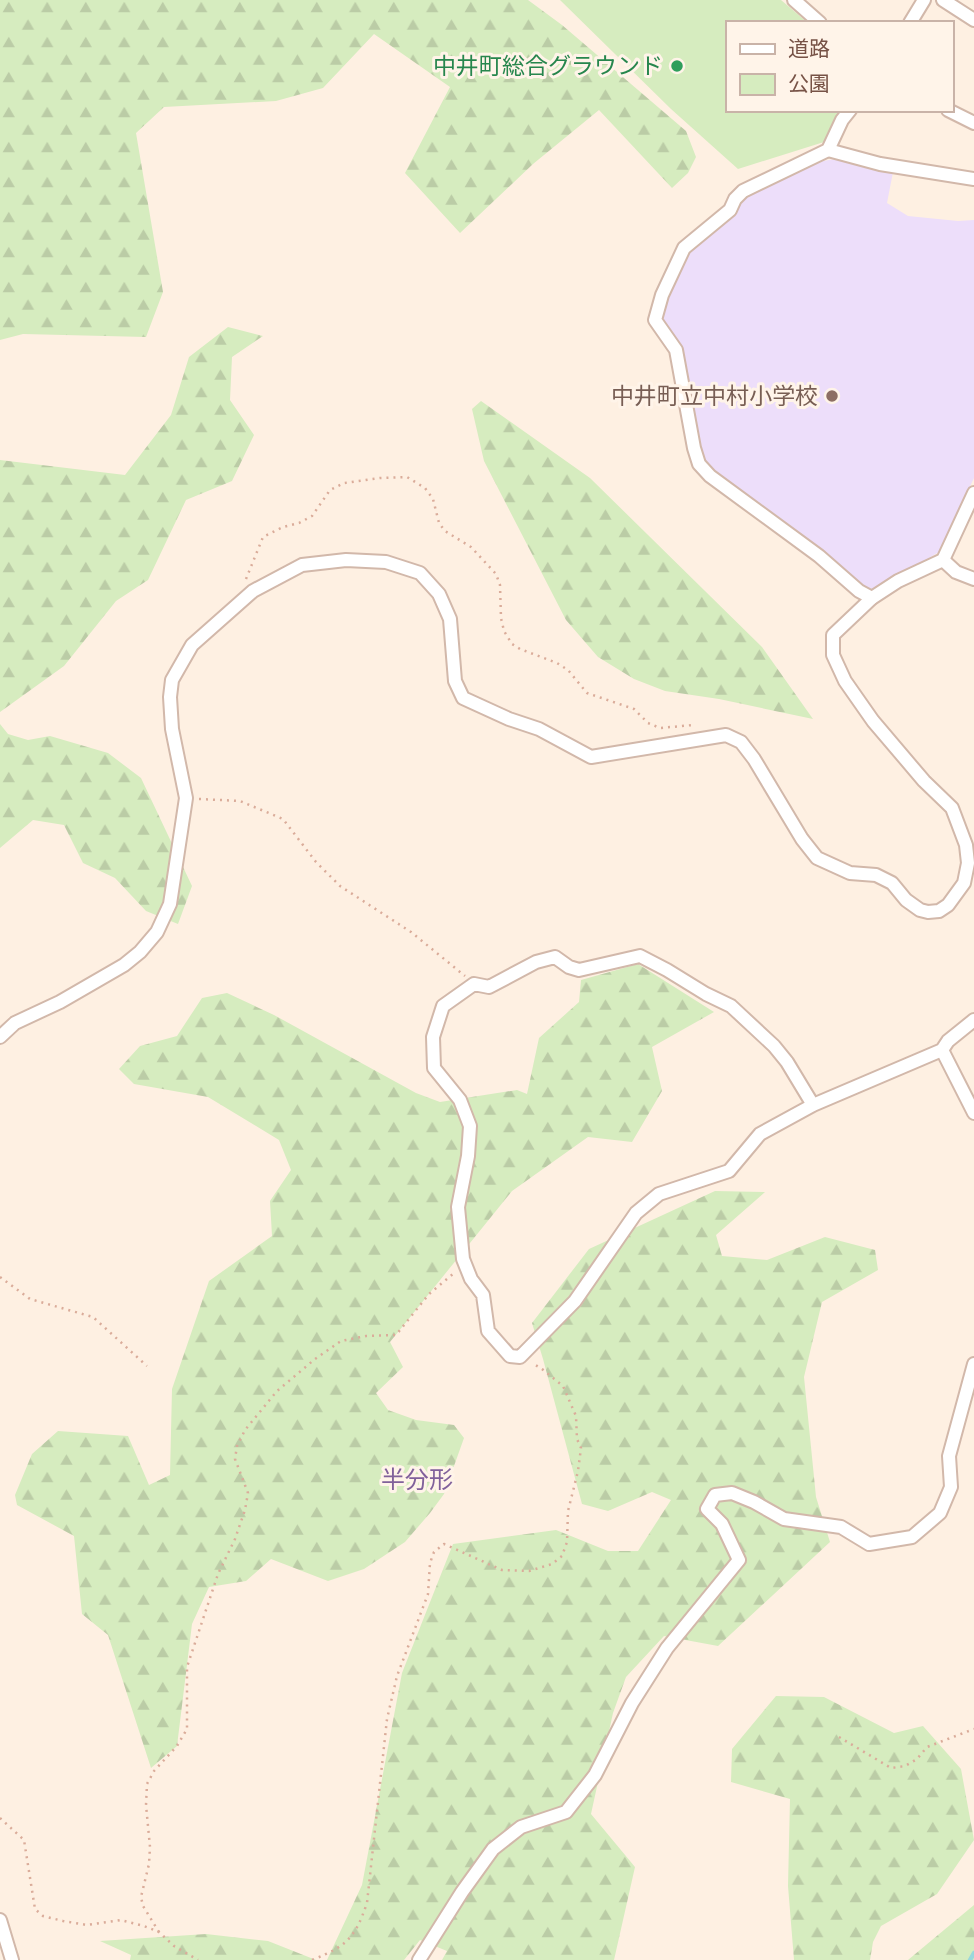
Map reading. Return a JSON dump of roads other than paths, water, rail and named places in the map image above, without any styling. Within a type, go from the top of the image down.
[{"type":"street","points":[[794,0],[818,21]]},
{"type":"street","points":[[911,21],[924,0]]},
{"type":"street","points":[[943,0],[974,20]]},
{"type":"street","points":[[848,112],[828,150],[743,191],[730,210],[684,248],[662,295],[655,320],[676,350],[699,464],[710,476],[819,556],[859,591],[872,598]]},
{"type":"street","points":[[952,112],[974,123]]},
{"type":"street","points":[[828,150],[880,164],[974,179]]},
{"type":"street","points":[[0,1037],[15,1023],[60,1002],[124,965],[140,952],[157,932],[170,904],[186,798],[172,729],[172,680],[192,645],[245,598],[302,565],[346,560],[386,562],[420,573],[439,594],[450,619],[455,681],[463,698],[539,729],[591,757],[726,735],[741,742],[754,758],[802,839],[817,858],[850,873],[876,875],[892,883],[906,900],[920,910],[939,911],[948,905],[964,883],[968,863],[965,845],[952,808],[923,780],[873,722],[845,681],[832,655],[834,635],[872,598],[898,581],[943,560],[974,493]]},
{"type":"street","points":[[943,560],[956,572],[974,579]]},
{"type":"street","points":[[813,1105],[774,1046],[731,1006],[640,956],[579,970],[569,967],[555,957],[536,962],[489,988],[474,984],[443,1006],[433,1037],[434,1068],[460,1100],[470,1126],[468,1156],[458,1207],[463,1259],[471,1279],[482,1295],[488,1331],[510,1356],[520,1357],[575,1301],[636,1213],[659,1194],[729,1171],[761,1135],[813,1105],[942,1051],[948,1041],[974,1020]]},
{"type":"street","points":[[942,1051],[974,1113]]},
{"type":"street","points":[[419,1960],[493,1849],[521,1827],[566,1812],[595,1775],[632,1703],[667,1648],[739,1560],[722,1524],[707,1508],[715,1496],[732,1493],[784,1519],[841,1527],[869,1544],[912,1537],[940,1513],[951,1487],[949,1456],[974,1364]]},
{"type":"street","points":[[0,1920],[12,1960]]},
{"type":"waterway","points":[[970,1960],[974,1953]]},
{"type":"place","name":"中井町総合グラウンド","points":[[677,66]]},
{"type":"place","name":"中井町立中村小学校","points":[[832,396]]},
{"type":"district","name":"半分形","points":[[417,1480]]}]
